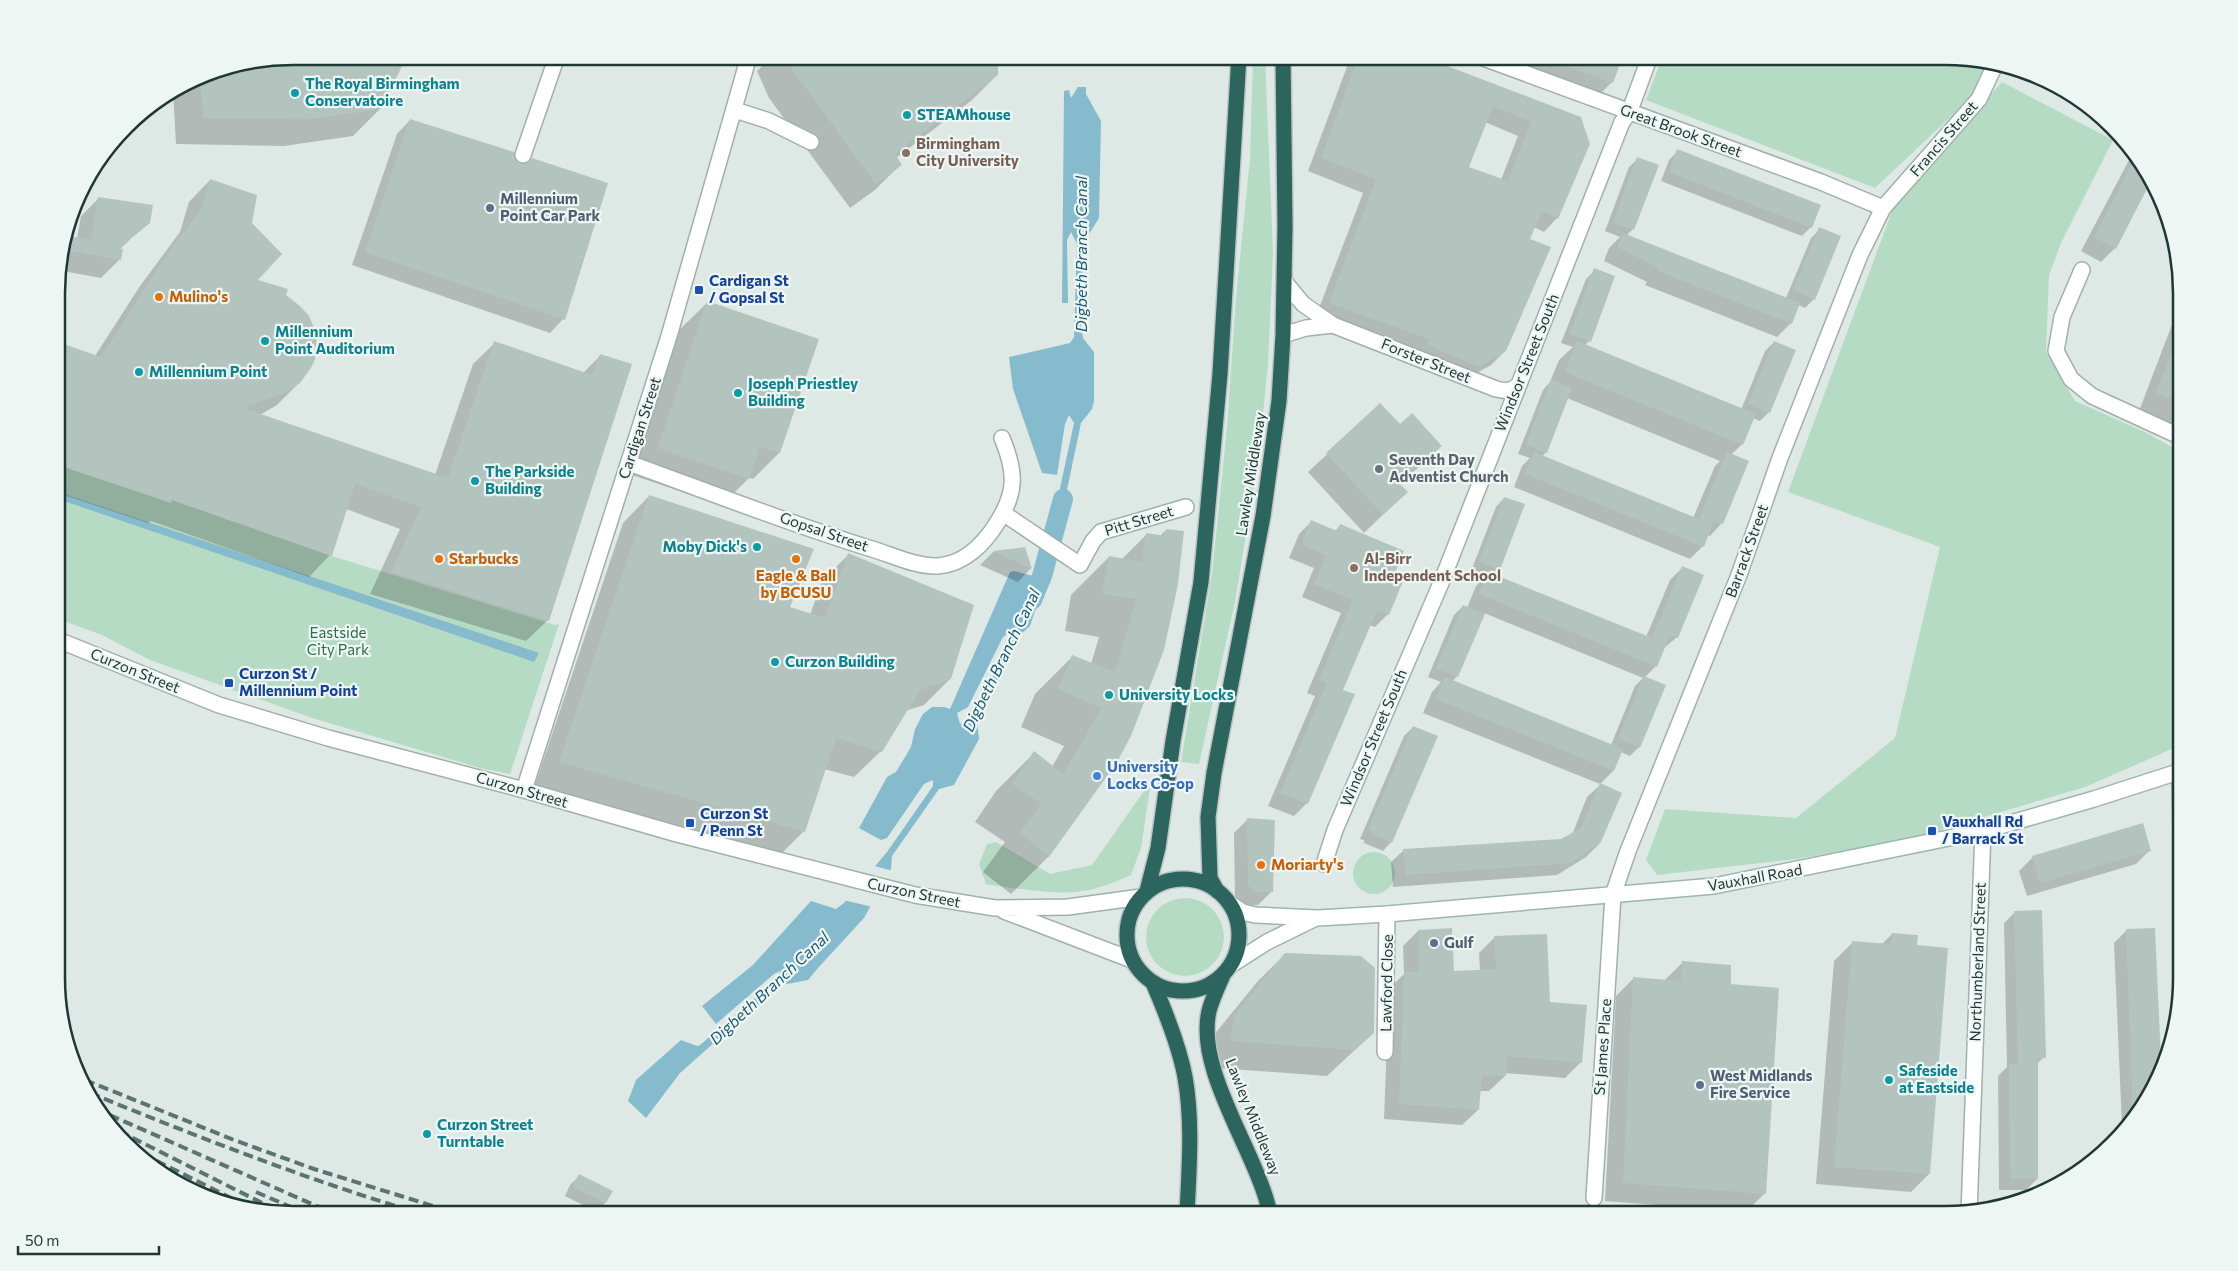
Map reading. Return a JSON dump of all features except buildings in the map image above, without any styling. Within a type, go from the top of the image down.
[{"type":"highway","points":[[1144,894],[1158,848],[1173,741],[1201,582],[1219,384],[1238,65]]},
{"type":"highway","name":"Lawley Middleway","points":[[1218,891],[1210,878],[1208,817],[1214,773],[1263,516],[1279,401],[1284,281],[1283,65]]},
{"type":"highway","points":[[1182,879],[1201,881],[1218,891],[1230,903],[1235,913],[1239,934],[1236,955],[1227,970],[1211,984],[1190,990],[1167,989],[1154,983],[1142,973],[1132,960],[1128,948],[1127,928],[1133,908],[1144,894],[1164,882],[1182,879]]},
{"type":"highway","name":"Lawley Middleway","points":[[1227,970],[1209,1011],[1208,1022],[1214,1071],[1259,1177],[1268,1206]]},
{"type":"highway","points":[[1154,983],[1176,1043],[1185,1076],[1189,1130],[1187,1206]]},
{"type":"street","points":[[523,155],[554,65]]},
{"type":"street","name":"Cardigan Street","points":[[524,790],[669,336],[746,65]]},
{"type":"street","name":"Great Brook Street","points":[[1502,65],[1821,182],[1883,208]]},
{"type":"street","name":"Windsor Street South","points":[[1324,864],[1335,830],[1441,583],[1622,122],[1629,113],[1647,65]]},
{"type":"street","name":"Francis Street","points":[[1883,208],[1979,99],[1993,70]]},
{"type":"street","points":[[734,110],[769,121],[811,142]]},
{"type":"street","name":"Barrack Street","points":[[1613,895],[1644,810],[1739,575],[1780,458],[1822,349],[1860,255],[1883,208]]},
{"type":"street","points":[[2082,270],[2062,317],[2056,352],[2071,379],[2092,396],[2173,433]]},
{"type":"street","name":"Forster Street","points":[[1284,281],[1303,304],[1333,325],[1496,389],[1510,390],[1518,385]]},
{"type":"street","name":"Forster Street","points":[[1283,335],[1306,328],[1333,325]]},
{"type":"street","name":"Gopsal Street","points":[[629,463],[843,540],[919,563],[937,566],[964,558],[977,548],[989,536],[1003,514],[1013,490],[1006,449],[1002,438]]},
{"type":"street","name":"Pitt Street","points":[[1003,514],[1080,565],[1092,541],[1100,532],[1186,507]]},
{"type":"street","name":"Curzon Street","points":[[65,643],[219,704],[328,738],[524,790],[677,834],[895,890],[946,901],[995,908],[1068,907],[1144,894]]},
{"type":"street","name":"Vauxhall Road","points":[[1230,903],[1243,912],[1254,915],[1318,918],[1387,914],[1714,886],[1983,832],[2173,773]]},
{"type":"street","name":"Northumberland Street","points":[[1968,1205],[1983,832]]},
{"type":"street","name":"St James Place","points":[[1594,1198],[1613,895]]},
{"type":"street","name":"Curzon Street","points":[[995,908],[1132,960]]},
{"type":"street","name":"Lawford Close","points":[[1385,1052],[1387,914]]},
{"type":"street","name":"Vauxhall Road","points":[[1227,970],[1267,942],[1318,918]]},
{"type":"green space","points":[[1253,65],[1265,65],[1273,253],[1268,364],[1258,461],[1235,602],[1199,764],[1181,762],[1212,574],[1227,427],[1236,298],[1250,159]]},
{"type":"green space","points":[[1660,65],[1960,65],[1985,68],[1975,94],[1875,188],[1646,100]]},
{"type":"green space","points":[[2002,82],[2113,140],[2061,243],[2049,275],[2046,352],[2075,401],[2145,432],[2173,448],[2173,748],[2085,787],[1910,839],[1796,859],[1657,875],[1646,860],[1665,809],[1796,818],[1895,738],[1940,547],[1788,492],[1895,203]]},
{"type":"green space","name":"Eastside City Park","points":[[65,462],[332,556],[555,625],[559,624],[510,774],[480,768],[312,718],[150,660],[102,635],[65,622]]},
{"type":"green space","points":[[1150,788],[1141,848],[1131,875],[1104,886],[1076,892],[1019,889],[986,884],[979,864],[987,844],[996,842],[1050,874],[1092,865],[1144,791]]},
{"type":"green space","points":[[1378,852],[1386,855],[1392,861],[1395,873],[1392,885],[1386,891],[1370,894],[1362,891],[1356,885],[1353,869],[1356,861],[1362,855]]},
{"type":"green space","points":[[1185,898],[1200,901],[1213,909],[1221,922],[1224,937],[1221,952],[1213,965],[1200,973],[1185,976],[1170,973],[1157,965],[1149,952],[1146,937],[1149,922],[1157,909],[1170,901]]},
{"type":"water","points":[[1078,87],[1086,87],[1086,94],[1101,121],[1099,218],[1083,244],[1081,325],[1083,338],[1094,352],[1094,401],[1092,409],[1081,423],[1059,528],[1053,521],[1074,423],[1069,415],[1065,424],[1057,475],[1042,473],[1013,389],[1009,357],[1070,343],[1074,337],[1077,244],[1071,232],[1067,240],[1068,303],[1062,303],[1064,91],[1069,90],[1071,98]]},
{"type":"water","points":[[65,494],[539,653],[534,662],[65,501]]},
{"type":"water","points":[[1014,571],[1033,576],[1038,573],[1045,581],[1030,626],[1019,636],[977,722],[979,739],[954,785],[939,789],[892,856],[891,869],[864,918],[808,980],[782,985],[725,1033],[680,1073],[646,1118],[628,1101],[636,1080],[681,1040],[697,1046],[700,1045],[778,979],[780,971],[774,974],[716,1024],[702,1006],[753,965],[811,901],[836,909],[844,903],[887,852],[933,786],[933,780],[924,784],[887,838],[881,840],[859,828],[887,777],[896,772],[911,747],[915,729],[923,714],[932,707],[950,709],[1010,572]],"holes":[[[1012,630],[1012,636],[978,708],[970,719],[960,724],[957,713],[968,707],[1003,637]]]},
{"type":"pier","points":[[871,865],[893,871],[873,907],[843,900]]},
{"type":"waterway","name":"Digbeth Branch Canal","points":[[1032,600],[1042,576],[1063,499]]},
{"type":"railway","points":[[91,1082],[234,1140],[314,1169],[433,1206]]},
{"type":"railway","points":[[98,1096],[256,1158],[395,1206]]},
{"type":"railway","points":[[111,1116],[317,1206]]},
{"type":"railway","points":[[130,1136],[265,1204]]},
{"type":"railway","points":[[156,1160],[227,1196]]},
{"type":"railway","points":[[256,1192],[288,1206]]},
{"type":"place","name":"The Royal Birmingham Conservatoire","points":[[295,93]]},
{"type":"place","name":"STEAMhouse","points":[[907,115]]},
{"type":"place","name":"Birmingham City University","points":[[906,153]]},
{"type":"place","name":"Millennium Point Car Park","points":[[490,208]]},
{"type":"place","name":"Cardigan St / Gopsal St","points":[[699,290]]},
{"type":"place","name":"Mulino's","points":[[159,297]]},
{"type":"place","name":"Millennium Point Auditorium","points":[[265,341]]},
{"type":"place","name":"Millennium Point","points":[[139,372]]},
{"type":"place","name":"Joseph Priestley Building","points":[[738,393]]},
{"type":"place","name":"Seventh Day Adventist Church","points":[[1379,469]]},
{"type":"place","name":"The Parkside Building","points":[[475,481]]},
{"type":"place","name":"Moby Dick's","points":[[757,547]]},
{"type":"place","name":"Starbucks","points":[[439,559]]},
{"type":"place","name":"Eagle & Ball by BCUSU","points":[[796,559]]},
{"type":"place","name":"Al-Birr Independent School","points":[[1354,568]]},
{"type":"place","name":"Curzon Building","points":[[775,662]]},
{"type":"place","name":"Curzon St / Millennium Point","points":[[229,683]]},
{"type":"place","name":"University Locks","points":[[1109,695]]},
{"type":"place","name":"University Locks Co-op","points":[[1097,776]]},
{"type":"place","name":"Curzon St / Penn St","points":[[690,823]]},
{"type":"place","name":"Vauxhall Rd / Barrack St","points":[[1932,831]]},
{"type":"place","name":"Moriarty's","points":[[1261,865]]},
{"type":"place","name":"Gulf","points":[[1434,943]]},
{"type":"place","name":"Safeside at Eastside","points":[[1889,1080]]},
{"type":"place","name":"West Midlands Fire Service","points":[[1700,1085]]},
{"type":"place","name":"Curzon Street Turntable","points":[[427,1134]]}]
